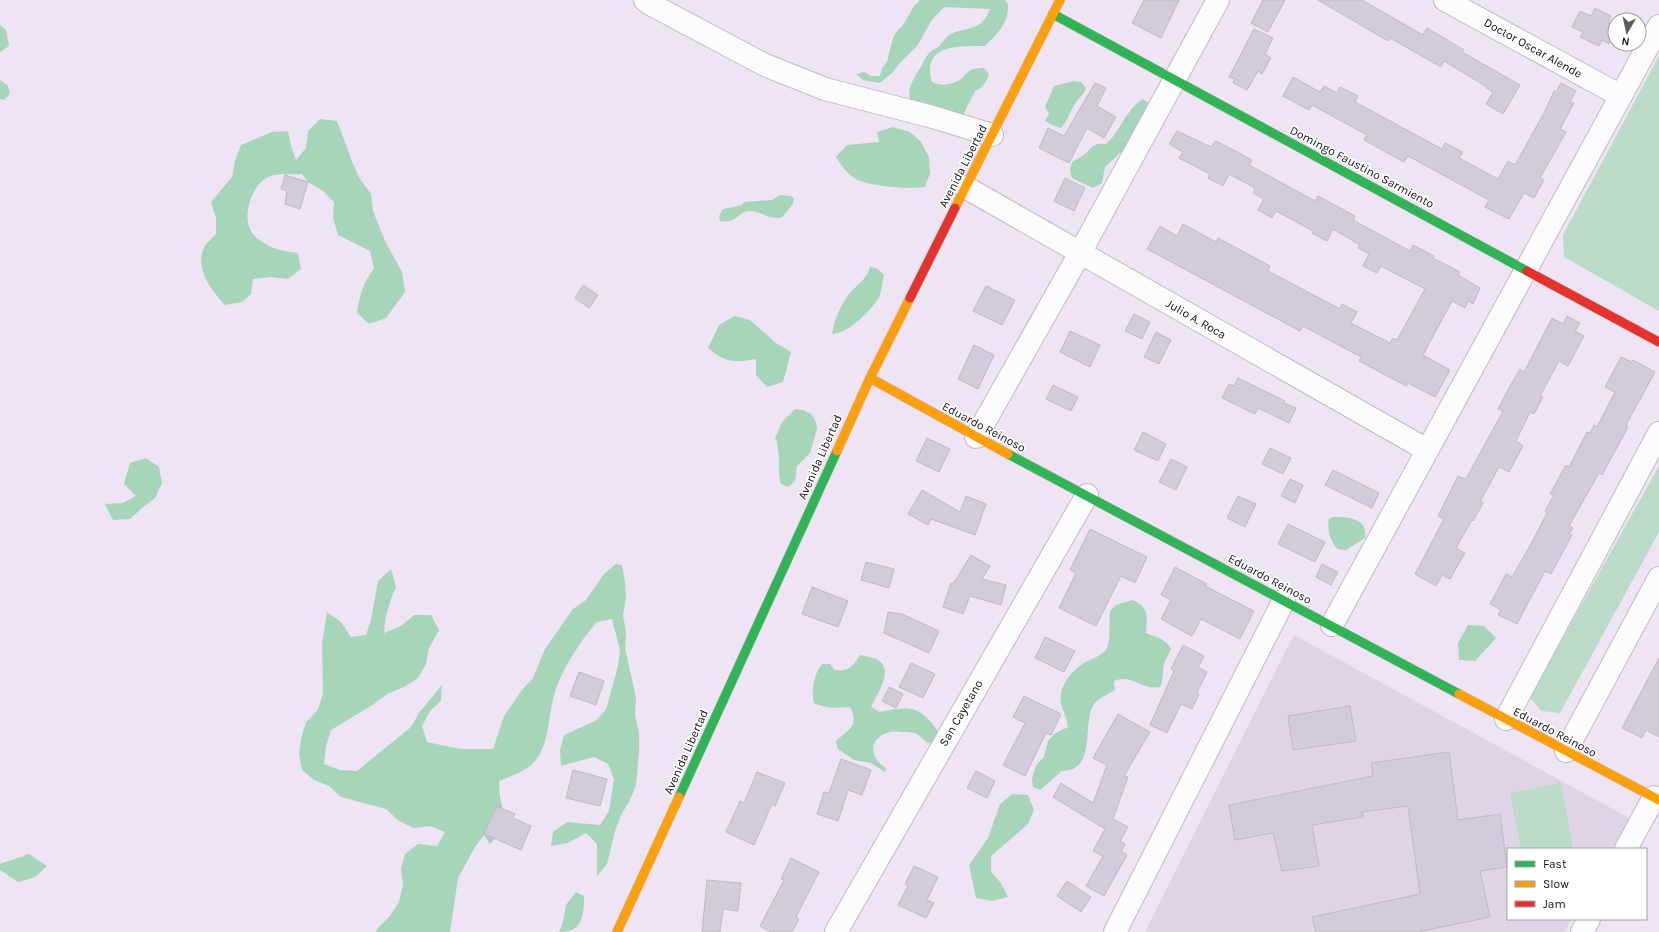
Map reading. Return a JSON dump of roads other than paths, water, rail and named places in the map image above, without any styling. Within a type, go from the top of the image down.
[{"type":"street","points":[[645,0],[765,65],[825,89],[933,117],[992,136]]},
{"type":"street","name":"Avenida Libertad","points":[[617,932],[870,378],[1060,0]]},
{"type":"street","points":[[976,437],[1080,253],[1218,0]]},
{"type":"street","name":"Doctor Oscar Alende","points":[[1445,0],[1621,96]]},
{"type":"street","name":"Domingo Faustino Sarmiento","points":[[1053,14],[1659,342]]},
{"type":"street","points":[[1332,625],[1659,26]]},
{"type":"street","name":"Julio A. Roca","points":[[966,187],[1427,450]]},
{"type":"street","name":"Eduardo Reinoso","points":[[870,378],[976,437],[1332,625],[1656,799]]},
{"type":"street","points":[[1506,719],[1659,433]]},
{"type":"street","name":"San Cayetano","points":[[836,932],[1087,495]]},
{"type":"street","points":[[1566,751],[1659,578]]},
{"type":"street","points":[[1115,932],[1284,600]]},
{"type":"street","points":[[1627,848],[1656,799]]},
{"type":"street","points":[[1582,932],[1588,920]]}]
